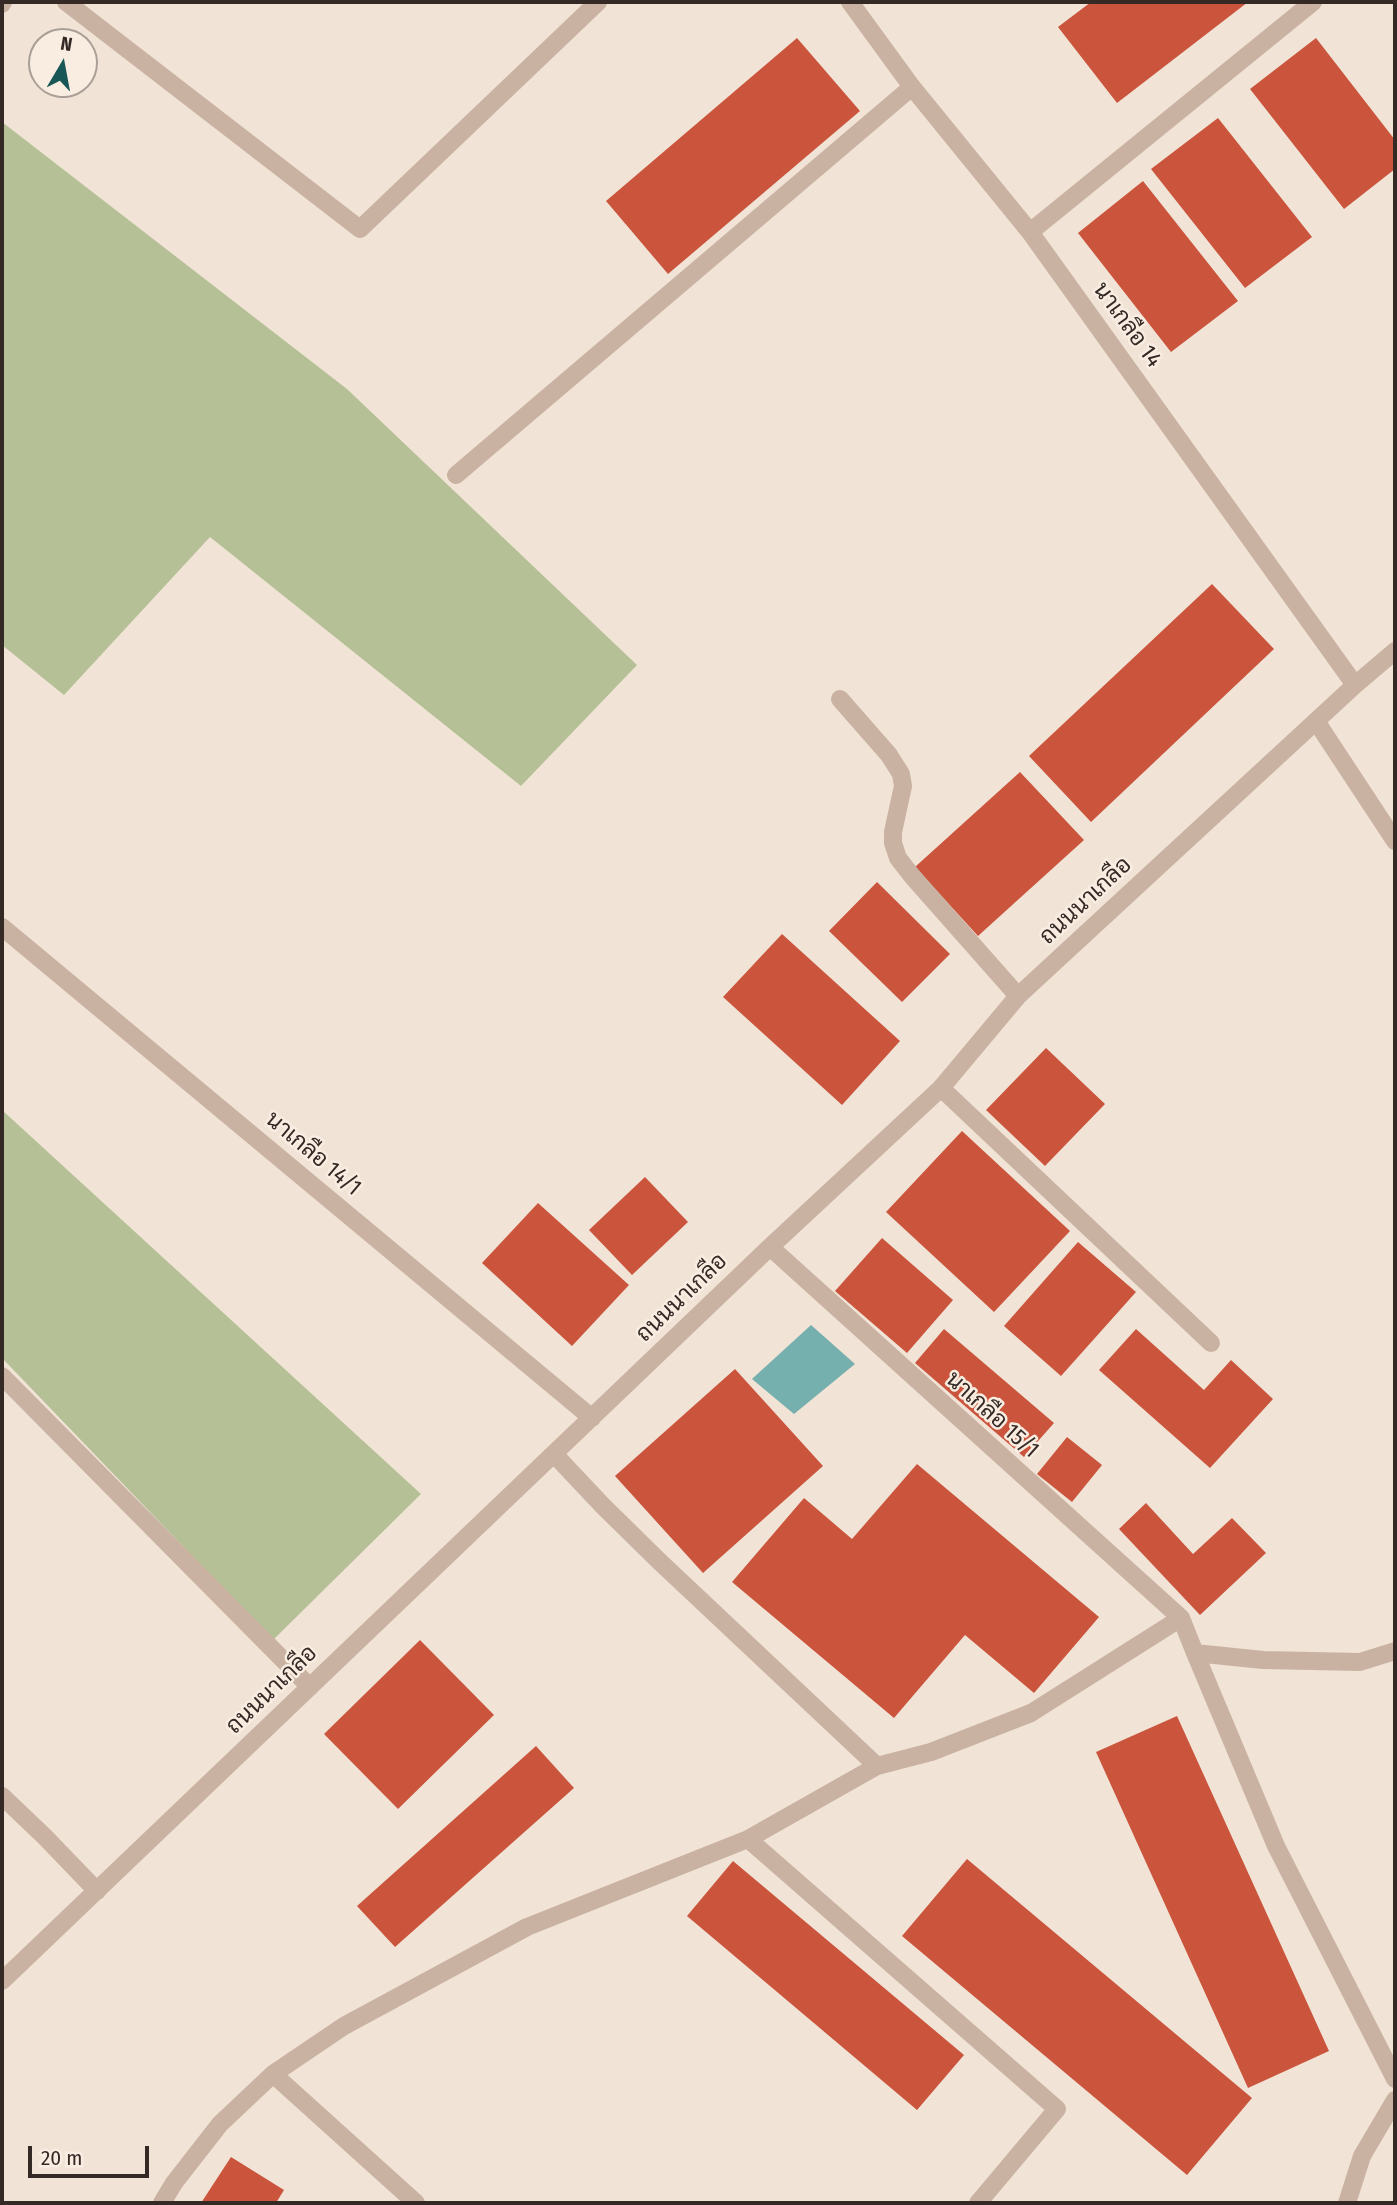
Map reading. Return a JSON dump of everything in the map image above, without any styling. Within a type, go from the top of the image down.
[{"type":"street","points":[[66,2],[360,229],[598,2]]},
{"type":"street","name":"นาเกลือ 14","points":[[850,2],[912,87],[1030,232],[1354,685]]},
{"type":"street","points":[[1030,232],[1313,2]]},
{"type":"street","points":[[456,475],[912,87]]},
{"type":"street","name":"ถนนนาเกลือ","points":[[2,1981],[770,1247],[941,1088],[1018,996],[1354,685],[1395,651]]},
{"type":"street","points":[[840,699],[889,755],[901,775],[902,786],[893,832],[898,858],[1018,996]]},
{"type":"street","points":[[1316,721],[1395,841]]},
{"type":"street","name":"นาเกลือ 14/1","points":[[2,927],[592,1418]]},
{"type":"street","points":[[941,1088],[1211,1343]]},
{"type":"street","name":"นาเกลือ 15/1","points":[[770,1247],[1181,1618]]},
{"type":"street","points":[[2,1376],[310,1687]]},
{"type":"street","points":[[554,1454],[659,1561],[877,1766]]},
{"type":"street","points":[[162,2203],[174,2182],[220,2124],[274,2074],[344,2026],[527,1927],[748,1839],[877,1766],[931,1752],[1031,1713],[1181,1618],[1276,1846],[1395,2079]]},
{"type":"street","points":[[1195,1653],[1263,1660],[1360,1662],[1395,1651]]},
{"type":"street","points":[[2,1796],[97,1891]]},
{"type":"street","points":[[748,1839],[1057,2109],[978,2203]]},
{"type":"street","points":[[274,2074],[416,2203]]},
{"type":"street","points":[[1348,2203],[1362,2156],[1395,2101]]},
{"type":"green space","points":[[2,122],[347,389],[637,665],[521,786],[210,537],[64,695],[2,645]]},
{"type":"green space","points":[[2,1110],[421,1494],[273,1640],[2,1358]]},
{"type":"water","points":[[811,1325],[855,1364],[794,1414],[752,1379]]},
{"type":"building","points":[[1091,2],[1248,2],[1117,103],[1058,27]]},
{"type":"building","points":[[797,38],[860,111],[668,274],[606,201]]},
{"type":"building","points":[[1316,38],[1395,140],[1395,169],[1344,209],[1250,89]]},
{"type":"building","points":[[1218,118],[1312,237],[1245,288],[1151,169]]},
{"type":"building","points":[[1143,181],[1238,301],[1171,352],[1078,233]]},
{"type":"building","points":[[1212,584],[1274,649],[1091,822],[1029,756]]},
{"type":"building","points":[[1020,772],[1084,840],[978,936],[915,867]]},
{"type":"building","points":[[877,882],[950,954],[902,1002],[829,931]]},
{"type":"building","points":[[782,934],[900,1041],[842,1105],[723,997]]},
{"type":"building","points":[[1046,1048],[1105,1104],[1045,1166],[986,1110]]},
{"type":"building","points":[[962,1131],[1070,1231],[994,1312],[886,1212]]},
{"type":"building","points":[[645,1177],[688,1222],[632,1275],[589,1230]]},
{"type":"building","points":[[538,1203],[629,1285],[572,1346],[482,1263]]},
{"type":"building","points":[[882,1238],[953,1300],[907,1353],[835,1291]]},
{"type":"building","points":[[1078,1242],[1136,1292],[1061,1376],[1004,1326]]},
{"type":"building","points":[[944,1329],[1054,1423],[1024,1457],[915,1363]]},
{"type":"building","points":[[1136,1329],[1204,1390],[1231,1360],[1273,1399],[1210,1468],[1099,1370]]},
{"type":"building","points":[[735,1369],[823,1466],[703,1573],[615,1476]]},
{"type":"building","points":[[1067,1437],[1102,1465],[1072,1502],[1037,1474]]},
{"type":"building","points":[[917,1464],[1099,1617],[1034,1693],[965,1635],[894,1718],[732,1582],[804,1498],[852,1539]]},
{"type":"building","points":[[1146,1503],[1193,1554],[1232,1518],[1266,1553],[1200,1615],[1119,1529]]},
{"type":"building","points":[[420,1640],[494,1715],[398,1809],[324,1734]]},
{"type":"building","points":[[1177,1716],[1329,2051],[1248,2088],[1096,1752]]},
{"type":"building","points":[[536,1746],[574,1788],[395,1947],[357,1906]]},
{"type":"building","points":[[967,1859],[1252,2098],[1187,2175],[902,1936]]},
{"type":"building","points":[[733,1861],[964,2055],[917,2110],[687,1916]]},
{"type":"building","points":[[231,2157],[284,2190],[276,2203],[201,2203]]}]
